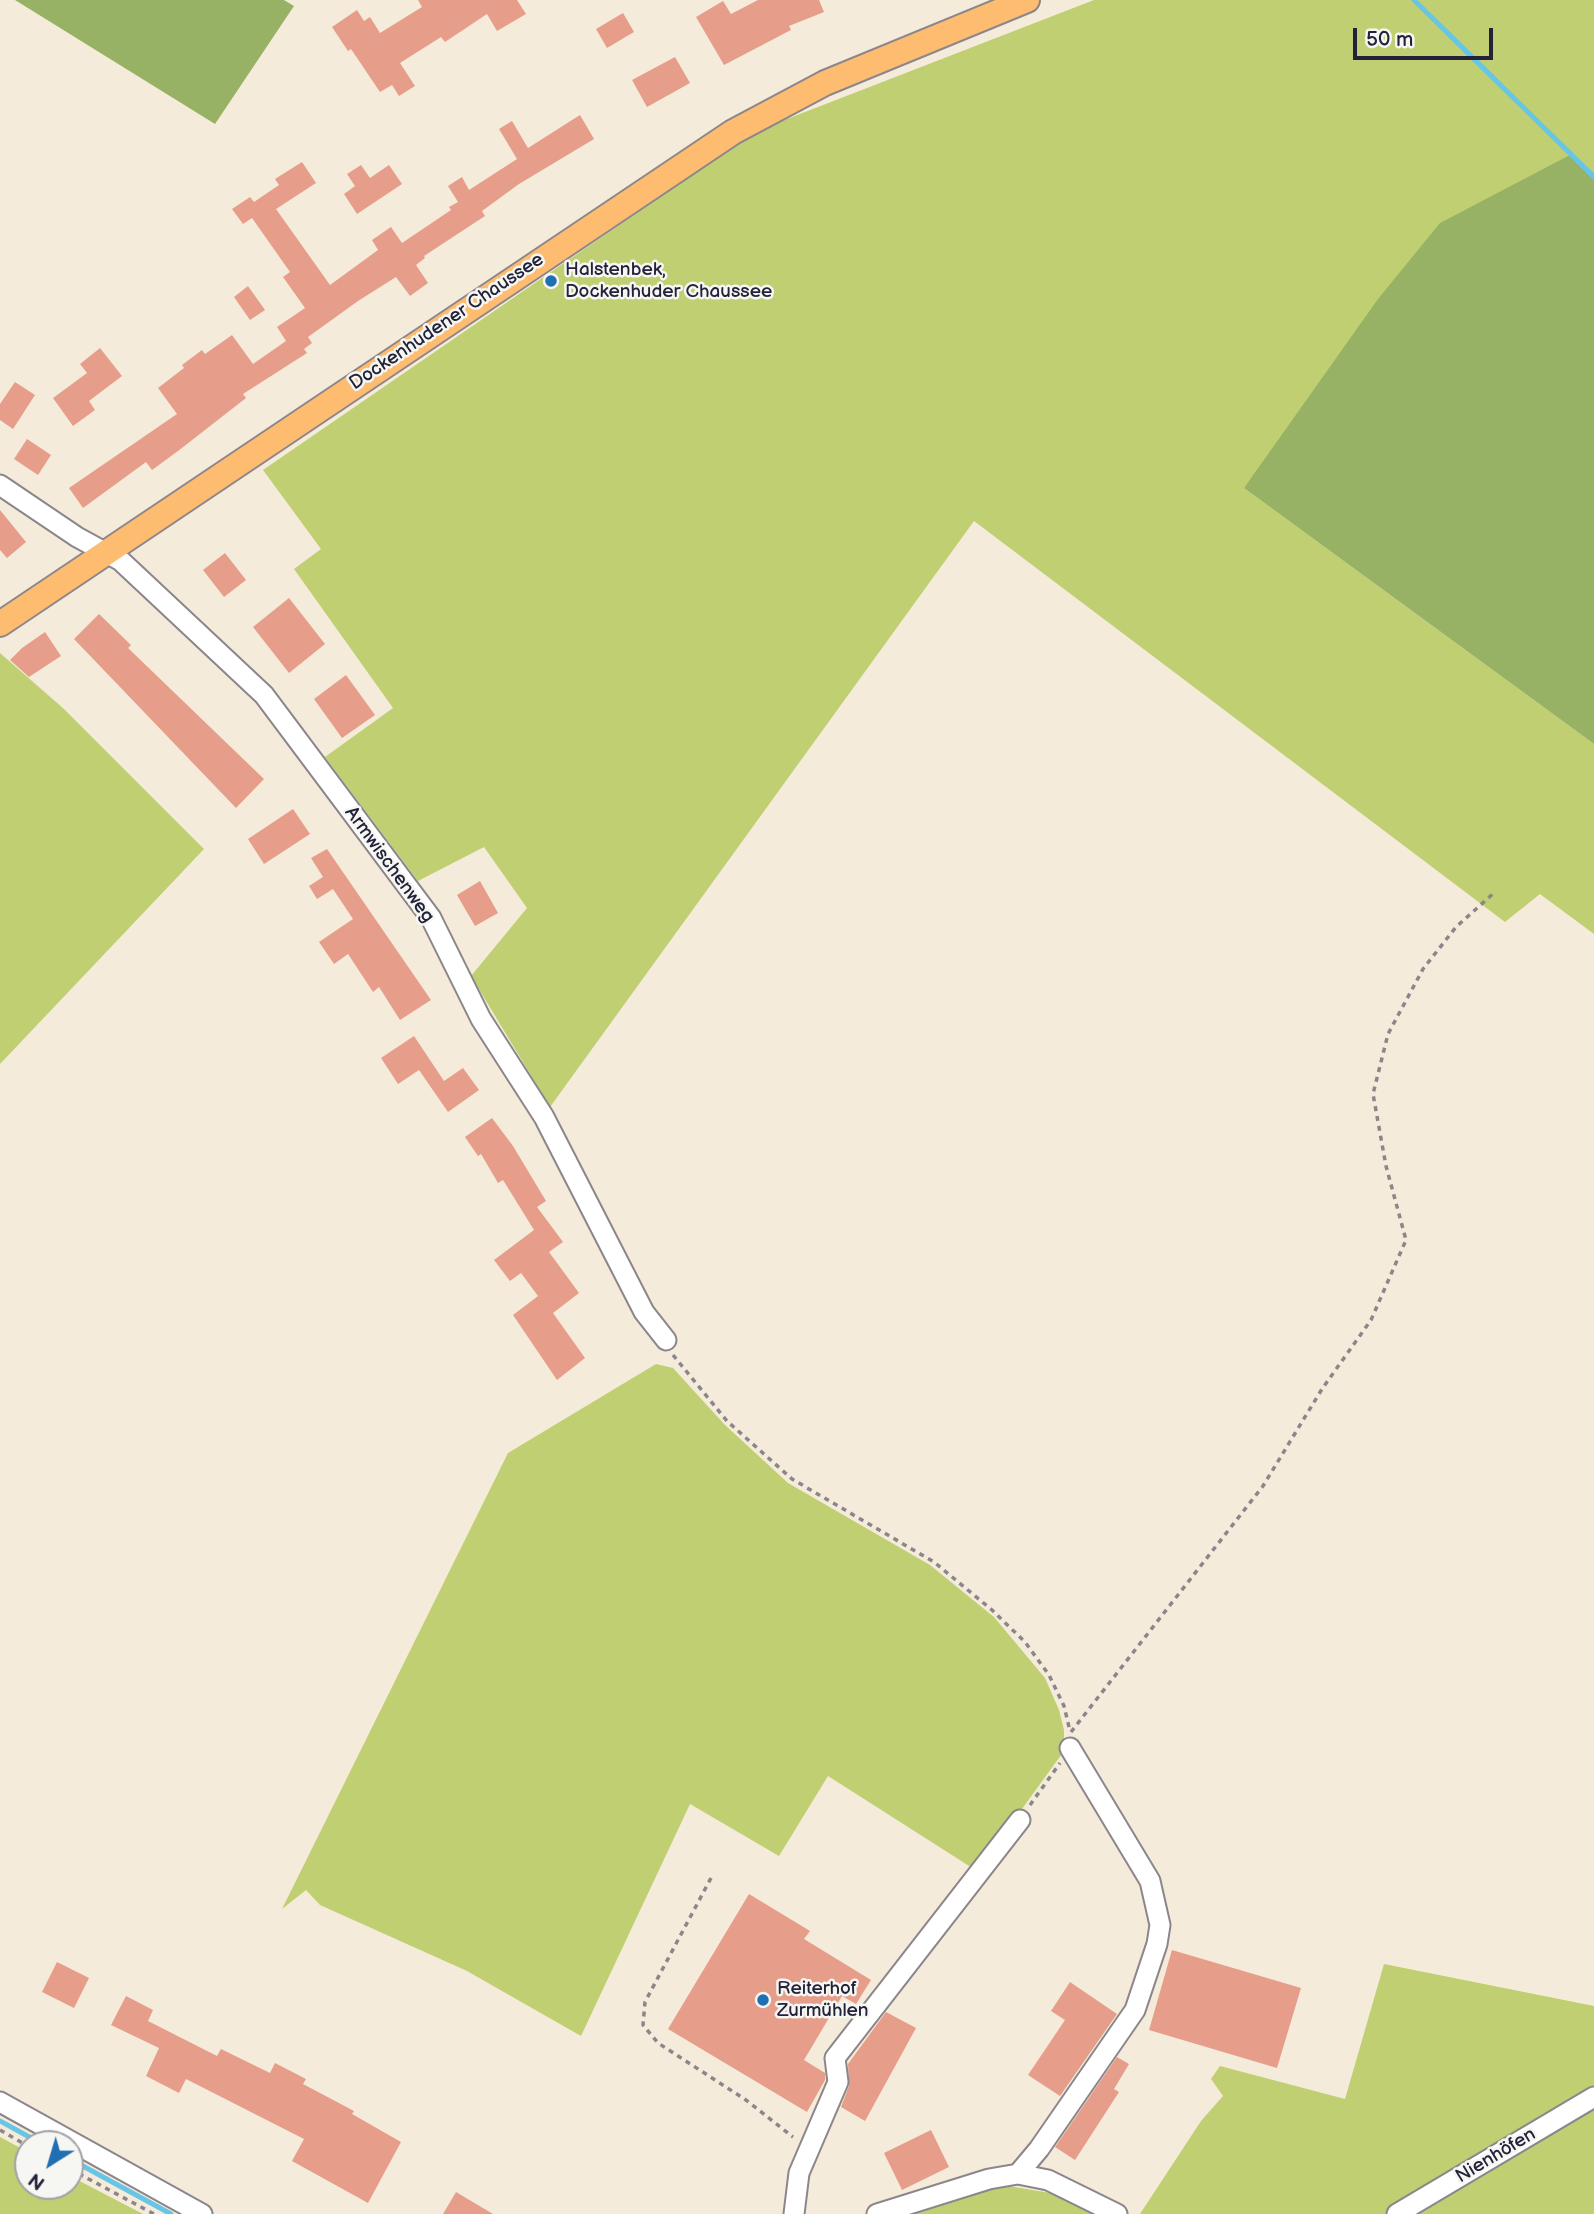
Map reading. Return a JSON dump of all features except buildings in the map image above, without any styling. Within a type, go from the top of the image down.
[{"type":"main road","name":"Dockenhudener Chaussee","points":[[0,624],[733,132],[825,83],[1027,0]]},
{"type":"street","name":"Armwischenweg","points":[[0,485],[105,552],[147,583],[264,695],[431,919],[481,1019],[544,1117],[644,1311],[666,1340]]},
{"type":"street","points":[[1018,2174],[1039,2149],[1135,2010],[1157,1944],[1160,1925],[1150,1881],[1070,1740]]},
{"type":"street","points":[[794,2214],[799,2173],[838,2082],[835,2058],[1020,1820]]},
{"type":"street","name":"Nienhöfen","points":[[1397,2214],[1594,2096]]},
{"type":"street","points":[[0,2102],[202,2214]]},
{"type":"street","points":[[877,2214],[989,2179],[1018,2174],[1048,2180],[1117,2214]]},
{"type":"path","points":[[1020,1820],[1070,1740],[1263,1486],[1322,1389],[1371,1320],[1406,1240],[1386,1166],[1373,1094],[1388,1034],[1423,969],[1456,928],[1495,892]]},
{"type":"path","points":[[666,1340],[678,1364],[727,1421],[793,1479],[934,1562],[992,1610],[1025,1642],[1049,1675],[1064,1706],[1070,1740]]},
{"type":"path","points":[[711,1878],[645,2002],[643,2025],[658,2043],[746,2100],[809,2150]]},
{"type":"path","points":[[84,2176],[154,2214]]},
{"type":"green space","points":[[15,0],[284,0],[294,6],[215,124]]},
{"type":"green space","points":[[1094,0],[1594,0],[1594,179],[1570,155],[1244,488],[1594,744],[1594,934],[1540,894],[1505,922],[974,521],[550,1107],[471,976],[527,908],[484,847],[418,881],[325,757],[393,708],[294,569],[321,549],[263,470],[756,131]]},
{"type":"green space","points":[[1570,155],[1594,179],[1594,744],[1244,488],[1378,299],[1440,223]]},
{"type":"green space","points":[[0,653],[64,709],[204,849],[0,1064]]},
{"type":"green space","points":[[656,1364],[673,1368],[725,1425],[788,1483],[930,1565],[994,1617],[1045,1678],[1059,1710],[1064,1730],[1064,1751],[977,1871],[828,1776],[779,1856],[690,1804],[581,2036],[467,1971],[320,1905],[306,1890],[282,1909],[508,1453]]},
{"type":"green space","points":[[1384,1964],[1594,2006],[1594,2214],[1140,2214],[1201,2121],[1223,2096],[1211,2079],[1220,2066],[1345,2099]]},
{"type":"green space","points":[[0,2137],[14,2144],[14,2200],[84,2200],[84,2183],[143,2214],[0,2214]]},
{"type":"green space","points":[[984,2182],[1063,2195],[1121,2214],[901,2214]]},
{"type":"waterway","points":[[1414,0],[1594,177]]},
{"type":"waterway","points":[[0,2121],[16,2130]]},
{"type":"waterway","points":[[84,2167],[171,2214]]},
{"type":"place","name":"Halstenbek, Dockenhuder Chaussee","points":[[551,281]]},
{"type":"place","name":"Reiterhof Zurmühlen","points":[[763,2000]]}]
